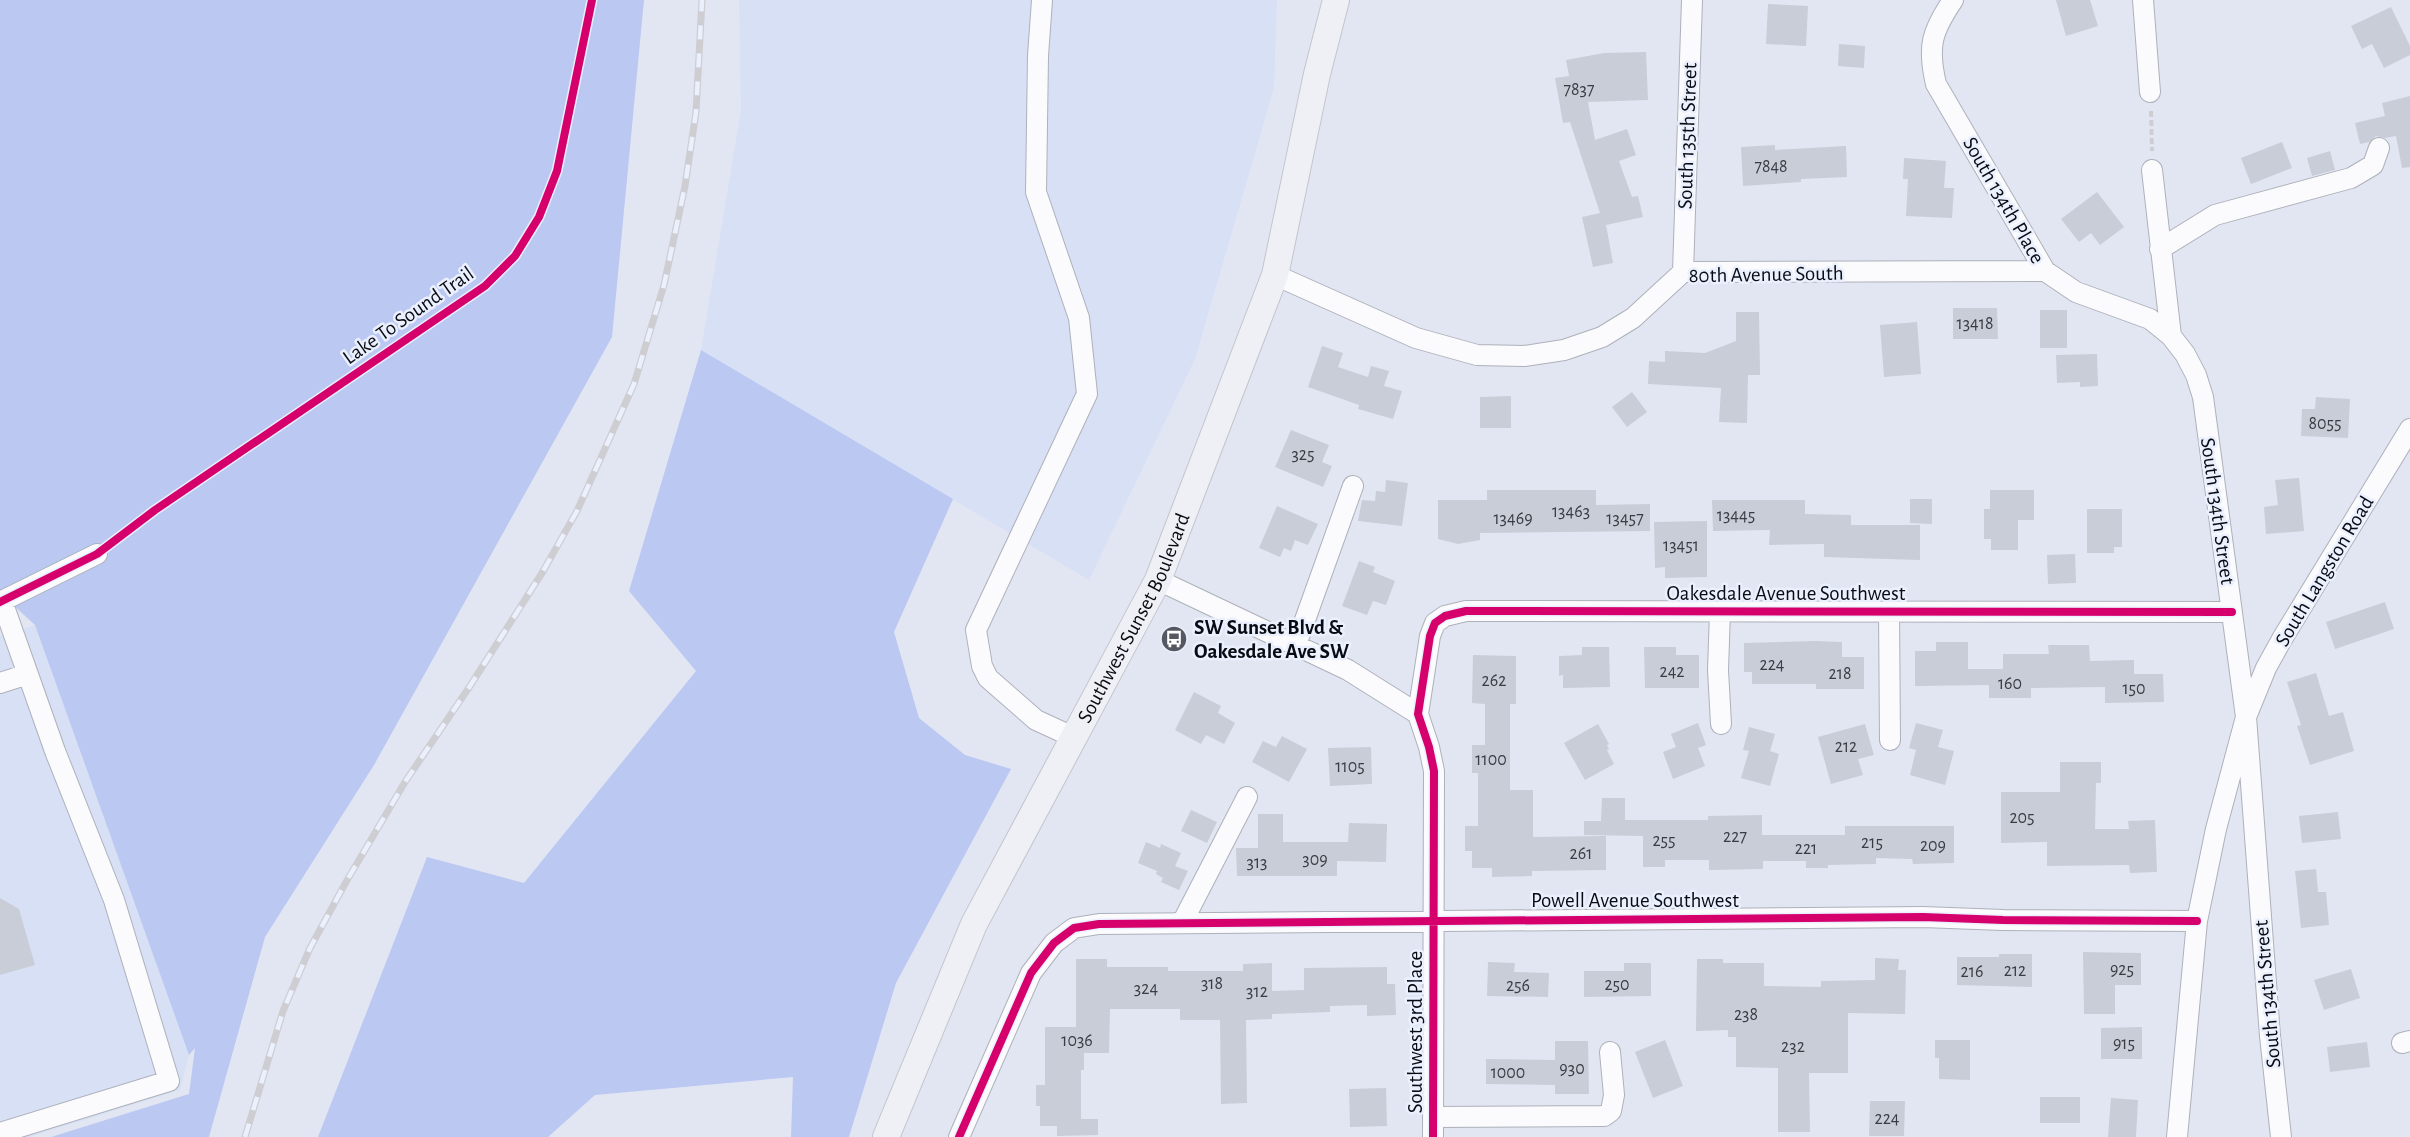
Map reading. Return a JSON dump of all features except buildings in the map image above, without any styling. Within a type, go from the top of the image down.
[{"type":"main road","name":"Southwest Sunset Boulevard","points":[[1317,74],[1320,0]]},
{"type":"main road","name":"Southwest Sunset Boulevard","points":[[886,1137],[974,924],[1158,580],[1275,275],[1317,74],[1336,0]]},
{"type":"street","points":[[1042,0],[1038,56],[1036,192],[1078,318],[1087,394],[976,630],[982,666],[988,678],[1035,720],[1073,737]]},
{"type":"street","name":"South 135th Street","points":[[1683,272],[1692,0]]},
{"type":"street","name":"South 134th Place","points":[[1953,0],[1933,37],[1930,60],[1936,84],[2045,271],[2076,292],[2150,319],[2171,336]]},
{"type":"street","points":[[2143,0],[2150,92]]},
{"type":"street","points":[[2160,249],[2215,215],[2351,178],[2373,165],[2379,148]]},
{"type":"street","name":"South 134th Street","points":[[2152,171],[2171,336],[2190,364],[2203,397],[2232,612],[2246,717],[2270,1036],[2281,1137]]},
{"type":"street","name":"80th Avenue South","points":[[1275,275],[1416,338],[1477,355],[1524,356],[1564,350],[1602,337],[1633,318],[1683,272],[2045,271]]},
{"type":"street","name":"South Langston Road","points":[[2177,1137],[2197,921],[2216,829],[2246,717],[2266,668],[2282,639],[2410,429]]},
{"type":"street","points":[[1296,645],[1353,486]]},
{"type":"street","points":[[0,1133],[169,1082],[114,900],[55,751],[1,602],[97,554]]},
{"type":"street","points":[[1158,580],[1348,670],[1418,714]]},
{"type":"street","name":"Oakesdale Avenue Southwest","points":[[1418,714],[1430,636],[1435,624],[1445,616],[1466,611],[2232,612]]},
{"type":"street","points":[[1720,611],[1718,670],[1721,724]]},
{"type":"street","points":[[1889,612],[1890,740]]},
{"type":"street","points":[[0,683],[28,674]]},
{"type":"street","name":"Southwest 3rd Place","points":[[1418,714],[1434,771],[1433,1127]]},
{"type":"street","points":[[1182,923],[1247,797]]},
{"type":"street","name":"Powell Avenue Southwest","points":[[959,1137],[1031,973],[1054,943],[1074,928],[1099,924],[1923,916],[2003,920],[2197,921]]},
{"type":"street","points":[[1433,1127],[1604,1116],[1611,1111],[1614,1095],[1610,1053]]},
{"type":"path","points":[[2150,92],[2152,171]]},
{"type":"shaded area","points":[[0,0],[644,0],[612,337],[374,765],[265,937],[209,1137],[51,1137],[189,1094],[195,1048],[189,1055],[35,625],[0,593]]},
{"type":"shaded area","points":[[739,0],[1277,0],[1274,88],[1195,359],[1089,580],[701,350],[741,110]]},
{"type":"shaded area","points":[[701,350],[953,499],[894,632],[919,718],[965,755],[1011,769],[896,983],[849,1137],[791,1137],[793,1077],[595,1095],[548,1137],[318,1137],[427,857],[524,883],[696,671],[629,591]]},
{"type":"shaded area","points":[[35,625],[189,1055],[180,1090],[29,1137],[0,1137],[0,636]]},
{"type":"railway","points":[[245,1137],[283,1011],[310,948],[405,782],[542,573],[577,511],[634,384],[664,285],[685,186],[696,112],[702,0]]},
{"type":"cycle path","name":"Lake To Sound Trail","points":[[0,602],[97,554],[155,510],[485,286],[515,256],[539,217],[557,171],[592,0]]},
{"type":"cycle path","points":[[1433,1137],[1434,771],[1418,714],[1430,636],[1435,623],[1445,616],[1466,611],[2232,612]]},
{"type":"cycle path","points":[[959,1137],[1031,973],[1054,943],[1074,928],[1099,924],[1923,917],[2003,920],[2197,921]]},
{"type":"place","name":"SW Sunset Blvd & Oakesdale Ave SW","points":[[1174,639]]}]
